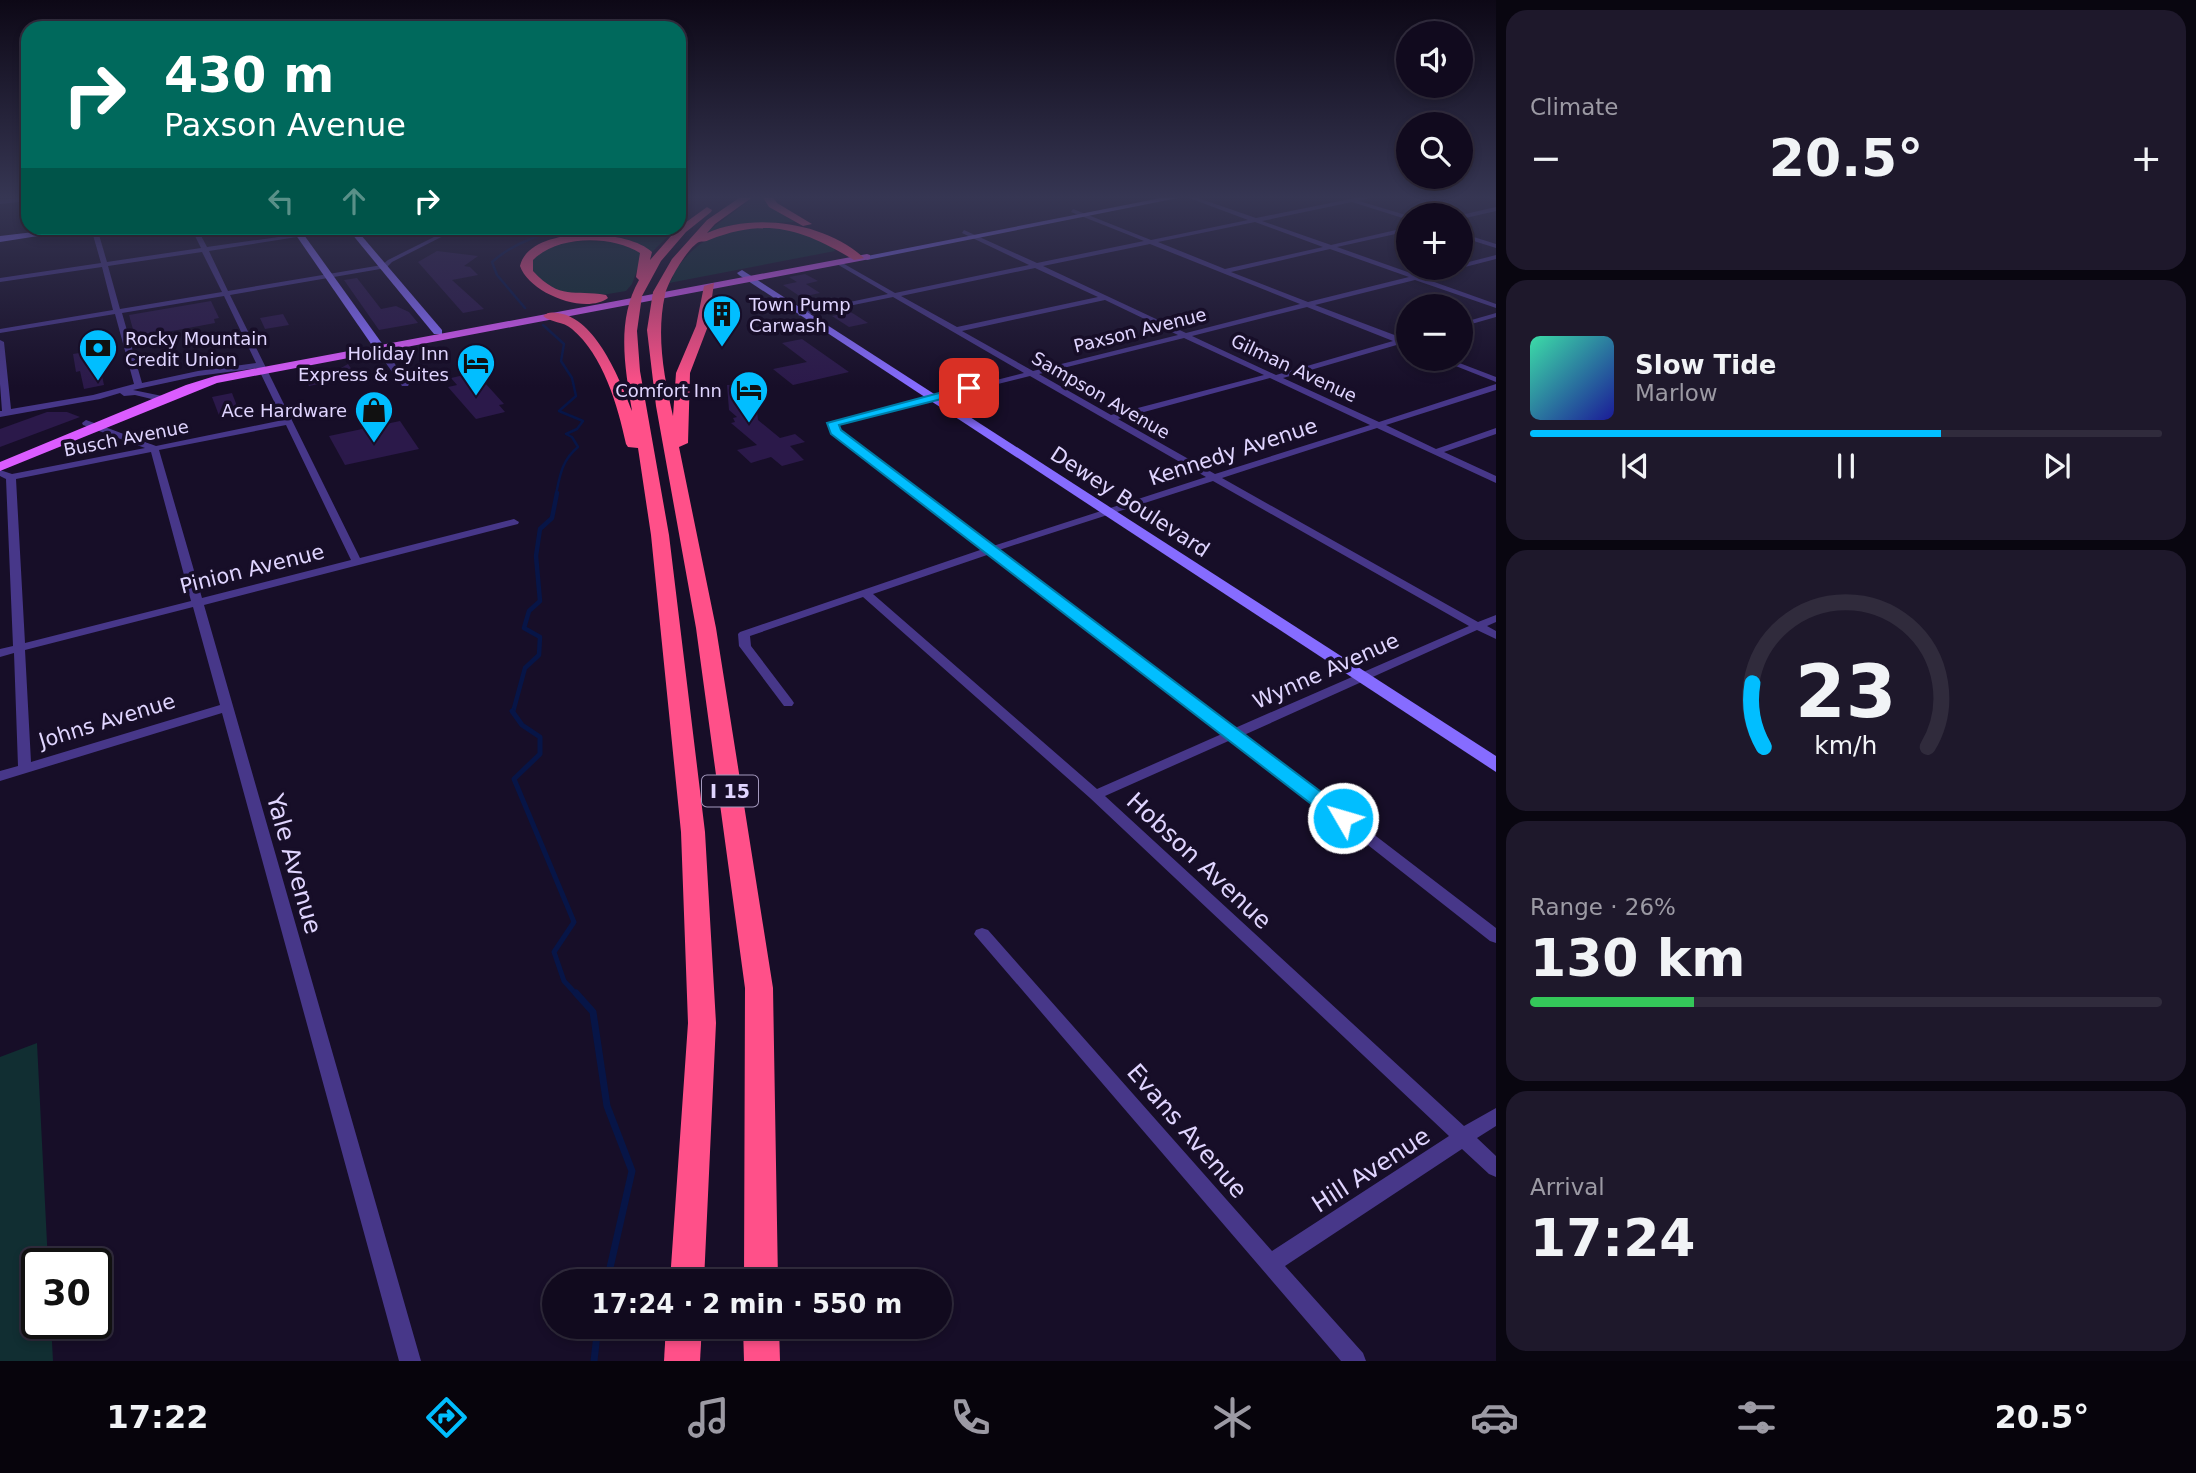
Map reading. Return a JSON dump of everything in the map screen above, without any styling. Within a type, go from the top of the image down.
[{"type":"highway","points":[[519,260],[517,264],[520,274],[551,312],[565,318],[582,332],[605,368],[633,437],[640,477],[660,535]]},
{"type":"highway","points":[[528,260],[527,272],[551,293],[568,298],[602,298]]},
{"type":"highway","points":[[641,283],[645,260]]},
{"type":"highway","name":"I 15","points":[[657,260],[641,283],[644,308],[654,347],[676,479],[706,628],[759,988],[761,1269]]},
{"type":"highway","name":"I 15","points":[[677,260],[629,331],[660,535],[693,832],[702,1023],[688,1269]]},
{"type":"highway","points":[[676,479],[680,453],[683,373],[702,326],[710,286]]},
{"type":"highway","points":[[551,312],[578,311]]},
{"type":"highway","points":[[682,1361],[683,1339]]},
{"type":"highway","points":[[761,1339],[762,1361]]},
{"type":"main road","points":[[578,311],[834,260]]},
{"type":"main road","points":[[0,458],[158,397],[262,368],[551,312],[602,298],[844,260]]},
{"type":"main road","points":[[378,346],[438,332],[551,312]]},
{"type":"main road","points":[[0,467],[90,425]]},
{"type":"street","points":[[103,260],[138,384]]},
{"type":"street","points":[[0,280],[141,260]]},
{"type":"street","points":[[210,260],[357,562]]},
{"type":"street","points":[[318,260],[405,384]]},
{"type":"street","points":[[378,260],[438,332]]},
{"type":"street","points":[[0,331],[384,267],[393,260]]},
{"type":"street","name":"Gilman Avenue","points":[[1023,260],[1496,480]]},
{"type":"street","points":[[802,314],[1062,260]]},
{"type":"street","points":[[1195,260],[1396,337]]},
{"type":"street","points":[[1224,271],[1275,260]]},
{"type":"street","points":[[1366,260],[1396,270]]},
{"type":"street","name":"Sampson Avenue","points":[[837,262],[1213,478],[1496,636]]},
{"type":"street","name":"Dewey Boulevard","points":[[746,276],[1496,765]]},
{"type":"street","name":"Paxson Avenue","points":[[990,551],[835,431],[832,423],[1404,280]]},
{"type":"street","points":[[1424,280],[1496,306]]},
{"type":"street","points":[[955,330],[1106,298]]},
{"type":"street","points":[[1473,322],[1496,315]]},
{"type":"street","points":[[0,342],[4,414],[135,392],[158,397]]},
{"type":"street","points":[[1112,418],[1396,342]]},
{"type":"street","points":[[94,397],[138,384],[210,371],[262,368]]},
{"type":"street","points":[[1473,371],[1496,380]]},
{"type":"street","name":"Kennedy Avenue","points":[[744,634],[1496,387]]},
{"type":"street","name":"Busch Avenue","points":[[6,475],[288,422]]},
{"type":"street","points":[[90,425],[154,448]]},
{"type":"street","points":[[1435,452],[1496,431]]},
{"type":"street","name":"Yale Avenue","points":[[154,448],[410,1361]]},
{"type":"street","points":[[6,475],[20,648],[25,768]]},
{"type":"street","name":"Pinion Avenue","points":[[0,653],[514,522]]},
{"type":"street","points":[[990,551],[1233,733],[1496,937]]},
{"type":"street","name":"Hobson Avenue","points":[[864,593],[1096,795],[1496,1168]]},
{"type":"street","name":"Wynne Avenue","points":[[1096,795],[1496,618]]},
{"type":"street","points":[[744,634],[745,646],[788,703]]},
{"type":"street","name":"Johns Avenue","points":[[0,776],[226,707]]},
{"type":"street","name":"Evans Avenue","points":[[982,934],[1355,1361]]},
{"type":"street","name":"Hill Avenue","points":[[1271,1264],[1496,1116]]},
{"type":"green space","points":[[532,260],[641,260],[632,284],[626,291],[602,295],[556,292],[532,272]]},
{"type":"green space","points":[[684,260],[791,260],[669,283],[673,277],[671,275]]},
{"type":"green space","points":[[37,1043],[47,1248],[21,1248],[21,1339],[52,1339],[53,1361],[0,1361],[0,1057]]},
{"type":"building","points":[[422,260],[473,260],[464,266],[470,267],[478,275],[452,280],[484,309],[463,313],[418,262]]},
{"type":"building","points":[[805,274],[818,281],[806,284],[820,293],[801,297],[783,285],[797,282],[789,277]]},
{"type":"building","points":[[357,278],[381,309],[396,306],[409,312],[418,323],[379,330],[344,280]]},
{"type":"building","points":[[211,301],[219,318],[214,319],[215,323],[151,335],[143,335],[141,331],[134,333],[129,315]]},
{"type":"building","points":[[850,312],[868,323],[849,327],[832,316]]},
{"type":"building","points":[[283,314],[289,325],[265,329],[260,318]]},
{"type":"building","points":[[802,339],[849,372],[793,385],[773,369],[807,362],[782,343]]},
{"type":"building","points":[[95,343],[104,385],[84,389],[80,371],[76,372],[73,354],[85,352],[83,345]]},
{"type":"building","points":[[348,364],[356,376],[309,386],[303,375],[341,368]]},
{"type":"building","name":"Holiday Inn Express & Suites","points":[[464,375],[470,383],[485,383],[504,404],[499,405],[505,412],[476,419],[448,387],[457,385],[451,378]]},
{"type":"building","name":"Comfort Inn","points":[[754,384],[758,420],[780,438],[795,434],[805,442],[790,446],[804,460],[782,466],[771,457],[751,463],[737,450],[757,445],[731,423],[735,422],[733,418],[737,417],[729,410],[727,385]]},
{"type":"building","points":[[232,393],[240,414],[220,418],[212,397]]},
{"type":"building","points":[[47,412],[67,412],[80,417],[0,447],[0,429]]},
{"type":"building","name":"Ace Hardware","points":[[400,421],[419,449],[345,465],[329,436]]},
{"type":"waterway","points":[[495,260],[492,262],[497,275],[525,308]]},
{"type":"waterway","points":[[543,325],[564,344],[561,361],[572,378],[576,396],[559,411],[583,421],[577,429],[566,434],[572,437],[578,447],[565,463],[556,494]]},
{"type":"waterway","points":[[513,712],[525,668],[539,655],[540,637],[524,628],[529,611],[540,601],[536,556],[540,529],[552,518],[557,493]]},
{"type":"waterway","points":[[512,711],[522,725],[540,737],[540,754],[514,779],[574,922],[554,952],[564,981],[577,995]]},
{"type":"waterway","points":[[576,993],[593,1012],[607,1106],[632,1171],[610,1269]]},
{"type":"waterway","points":[[594,1361],[597,1339]]},
{"type":"place","name":"Town Pump Carwash","points":[[722,348]]},
{"type":"place","name":"Rocky Mountain Credit Union","points":[[98,382]]},
{"type":"place","name":"Holiday Inn Express & Suites","points":[[476,397]]},
{"type":"place","name":"Comfort Inn","points":[[749,424]]},
{"type":"place","name":"Ace Hardware","points":[[374,444]]},
{"type":"route","points":[[969,388],[832,423],[835,431],[990,551],[1343,818]]}]
